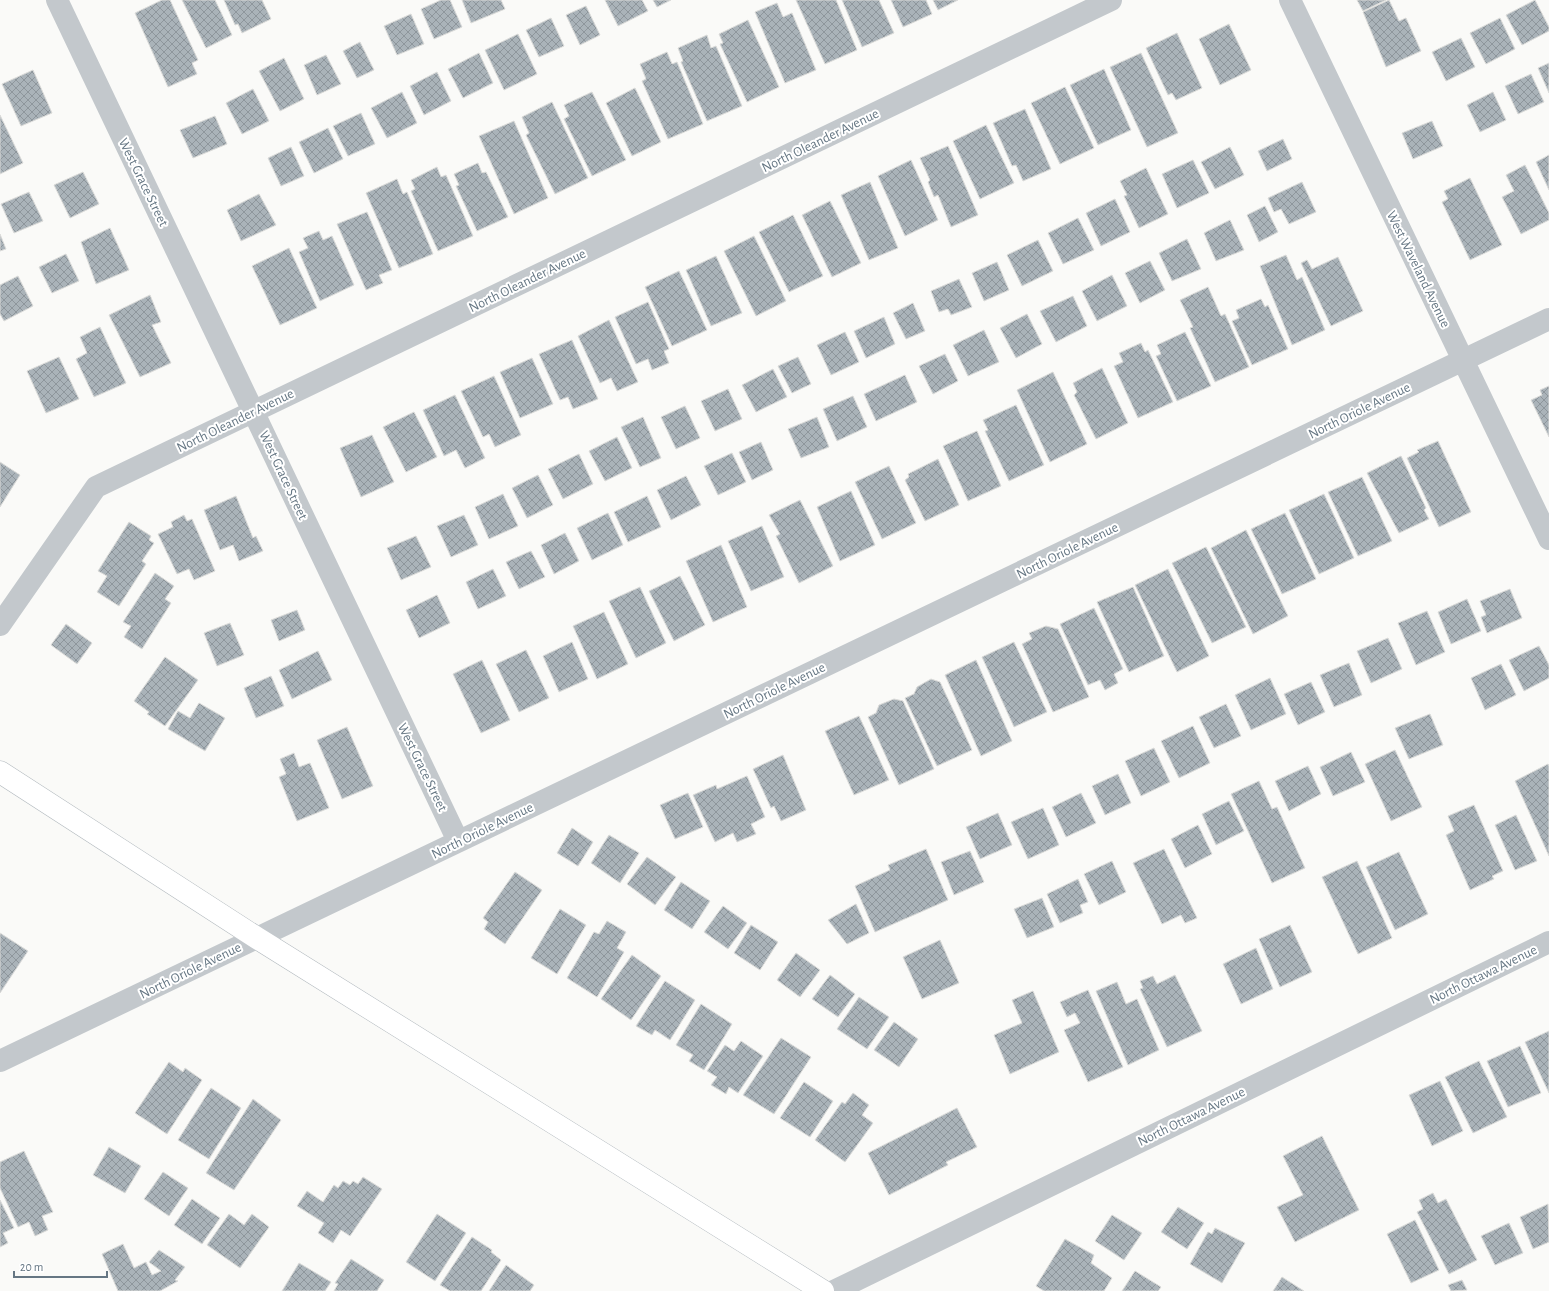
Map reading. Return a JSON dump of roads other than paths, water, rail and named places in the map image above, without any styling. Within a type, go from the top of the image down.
[{"type":"main road","points":[[0,772],[257,938],[823,1291]]},
{"type":"street","name":"West Grace Street","points":[[57,0],[458,841]]},
{"type":"street","name":"North Oleander Avenue","points":[[0,626],[96,487],[1111,0]]},
{"type":"street","name":"West Waveland Avenue","points":[[1290,0],[1549,538]]},
{"type":"street","name":"North Oriole Avenue","points":[[0,1061],[1549,318]]},
{"type":"street","name":"North Ottawa Avenue","points":[[834,1291],[1549,942]]}]
